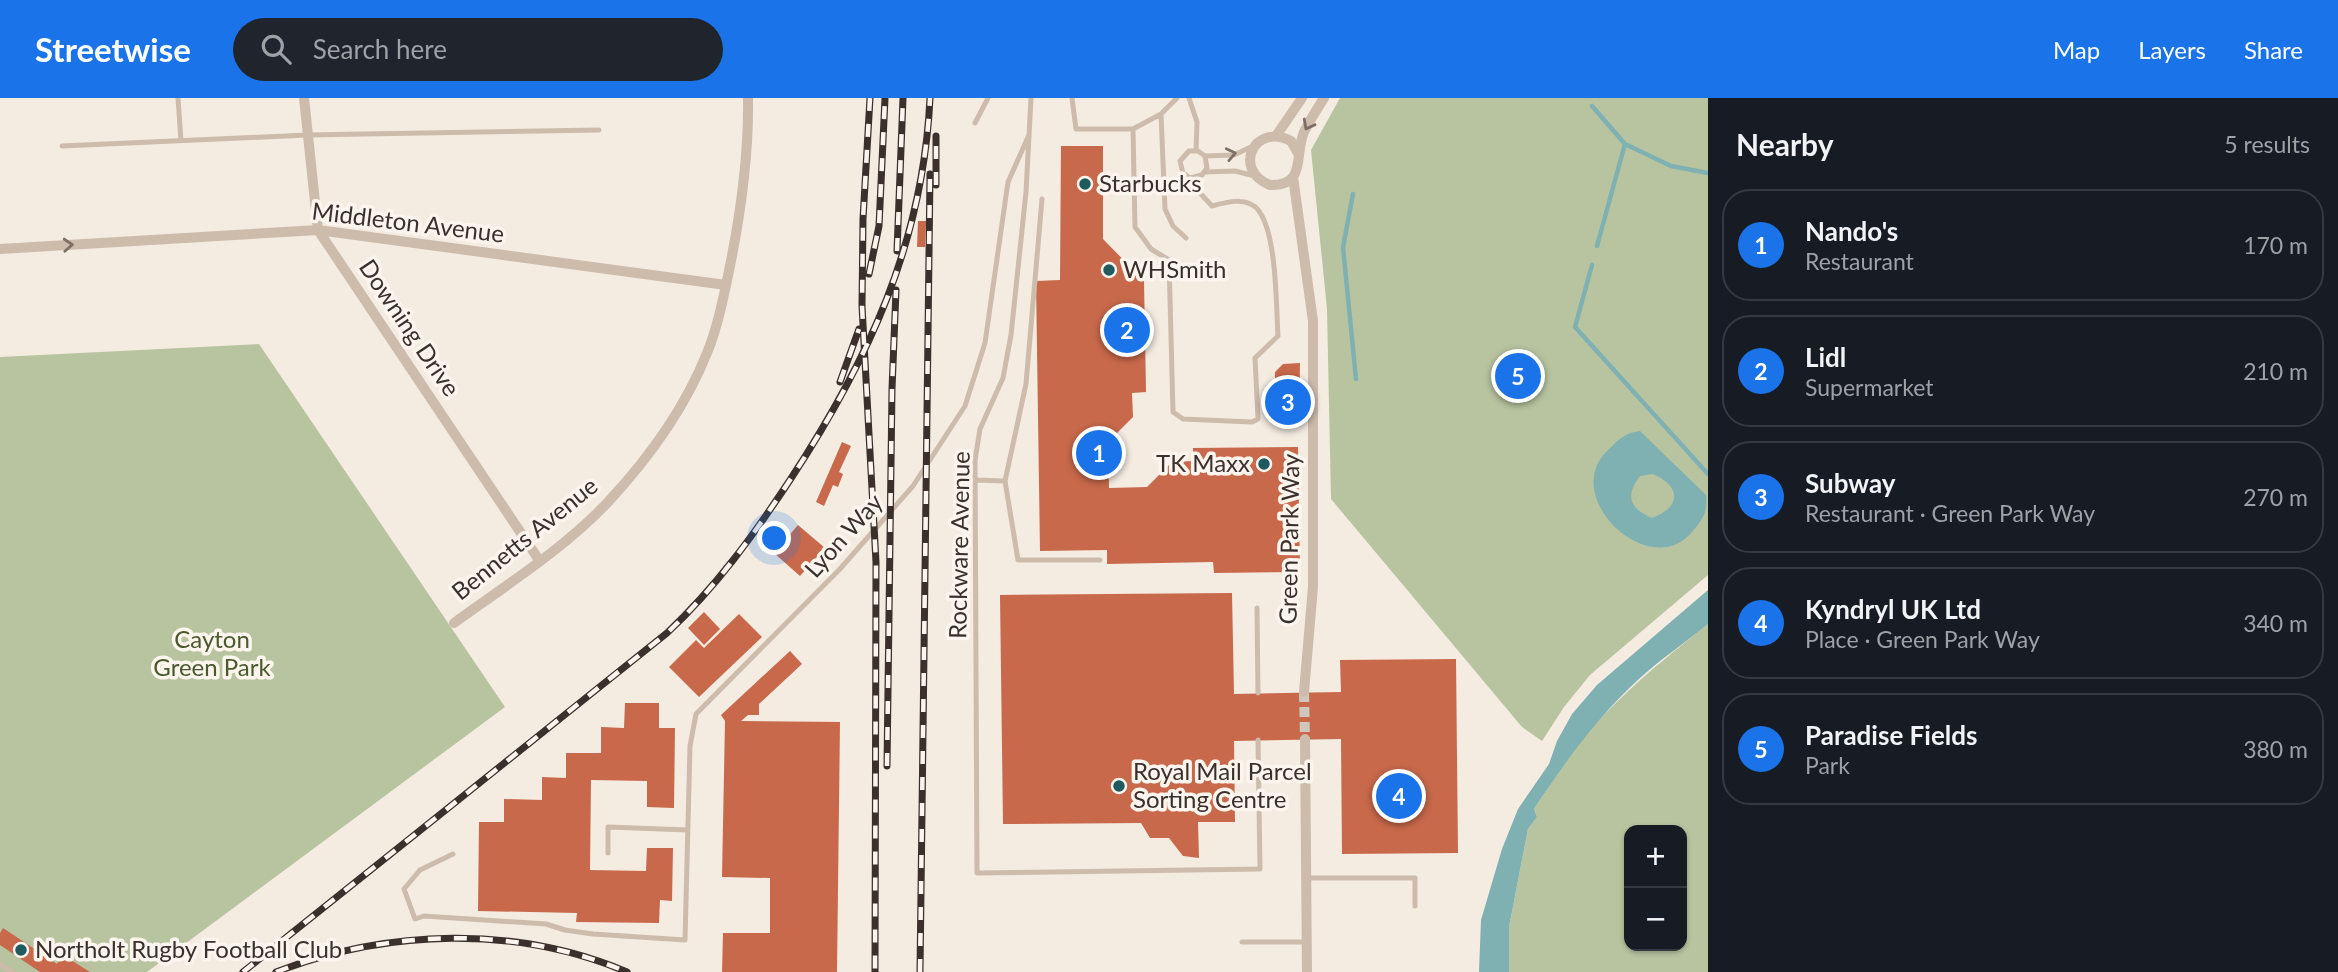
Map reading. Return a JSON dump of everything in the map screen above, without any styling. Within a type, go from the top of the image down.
[{"type":"street","name":"Downing Drive","points":[[304,98],[318,230],[538,560]]},
{"type":"street","name":"Bennetts Avenue","points":[[454,623],[538,560],[606,504],[651,452],[696,377],[708,351],[726,285],[744,185],[748,98]]},
{"type":"street","points":[[1276,135],[1303,98]]},
{"type":"street","name":"Green Park Way","points":[[1304,692],[1313,587],[1312,321],[1293,177],[1299,163],[1303,134],[1324,98]]},
{"type":"street","points":[[1293,177],[1278,185],[1269,185],[1255,176],[1250,162],[1255,145],[1267,136],[1276,135],[1291,141],[1299,155]]},
{"type":"street","name":"Middleton Avenue","points":[[0,249],[318,230],[726,285]]},
{"type":"street","points":[[1305,739],[1307,972]]},
{"type":"lane","points":[[178,98],[181,141]]},
{"type":"lane","points":[[975,123],[988,98]]},
{"type":"lane","name":"Rockware Avenue","points":[[1031,98],[1026,192],[1011,335],[1003,378],[980,429],[975,480],[977,873],[1260,869],[1258,740]]},
{"type":"lane","points":[[1072,98],[1076,129],[1133,129],[1161,114],[1177,98]]},
{"type":"lane","points":[[1189,98],[1197,122],[1196,151]]},
{"type":"lane","points":[[1161,114],[1165,209],[1173,226],[1186,238]]},
{"type":"lane","points":[[1133,129],[1135,227],[1151,249],[1169,260],[1173,412],[1183,419],[1252,422],[1258,419],[1255,358],[1278,336],[1271,243],[1258,210],[1244,202],[1228,201],[1212,206],[1199,192],[1195,178]]},
{"type":"lane","points":[[62,146],[307,135],[599,130]]},
{"type":"lane","name":"Lyon Way","points":[[453,854],[420,870],[404,890],[415,919],[425,916],[545,924],[593,934],[685,940],[690,746],[696,715],[839,570],[913,486],[965,407],[985,343],[1008,182],[1029,135]]},
{"type":"lane","points":[[1255,145],[1234,155],[1205,156],[1196,151],[1185,153],[1180,165],[1186,176],[1195,178],[1205,172],[1235,171],[1255,176]]},
{"type":"lane","points":[[1205,156],[1205,172]]},
{"type":"lane","points":[[1042,199],[1027,384],[1005,481],[1018,560],[1100,559]]},
{"type":"lane","points":[[975,480],[1005,481]]},
{"type":"lane","points":[[1257,608],[1258,694]]},
{"type":"lane","points":[[608,853],[608,827],[688,830]]},
{"type":"lane","points":[[1306,878],[1415,878],[1415,906]]},
{"type":"lane","points":[[1242,942],[1307,942]]},
{"type":"lane","points":[[0,964],[12,972]]},
{"type":"green space","points":[[1340,98],[1708,98],[1708,575],[1590,675],[1564,707],[1542,741],[1522,727],[1331,499],[1327,309],[1311,150]]},
{"type":"green space","name":"Cayton Green Park","points":[[259,344],[505,707],[147,972],[0,972],[0,357]]},
{"type":"green space","points":[[1708,624],[1708,972],[1509,972],[1509,927],[1528,829],[1537,817],[1534,809],[1588,732],[1637,683]]},
{"type":"water","points":[[1640,431],[1706,495],[1702,519],[1692,532],[1674,545],[1654,547],[1634,541],[1615,527],[1601,509],[1594,489],[1596,468],[1609,449],[1623,437]],"holes":[[[1653,474],[1673,491],[1673,503],[1652,518],[1634,506],[1632,490],[1640,476]]]},
{"type":"water","points":[[1708,590],[1708,624],[1624,693],[1570,757],[1534,809],[1537,817],[1528,829],[1509,927],[1509,972],[1479,972],[1481,920],[1502,849],[1518,809],[1549,764],[1557,741],[1572,714],[1597,685]]},
{"type":"building","points":[[1061,146],[1103,146],[1103,239],[1144,281],[1146,392],[1132,393],[1133,417],[1108,442],[1109,488],[1147,487],[1172,462],[1193,461],[1193,448],[1298,447],[1300,572],[1214,573],[1213,562],[1107,564],[1107,550],[1040,551],[1036,281],[1060,280]]},
{"type":"building","points":[[918,221],[926,221],[925,247],[917,247]]},
{"type":"building","points":[[1300,363],[1299,427],[1282,427],[1283,420],[1275,413],[1275,372],[1283,364]]},
{"type":"building","points":[[842,442],[851,446],[839,472],[843,474],[838,487],[833,485],[824,506],[816,502]]},
{"type":"building","points":[[798,525],[825,548],[800,576],[774,553]]},
{"type":"building","points":[[1232,593],[1234,694],[1341,692],[1340,660],[1456,659],[1458,853],[1342,854],[1341,739],[1234,741],[1235,822],[1198,822],[1199,858],[1183,856],[1169,838],[1150,838],[1141,823],[1003,824],[1000,595]]},
{"type":"building","points":[[704,612],[720,629],[704,645],[688,628]]},
{"type":"building","points":[[739,614],[762,637],[699,697],[669,667],[696,640],[704,648]]},
{"type":"building","points":[[790,651],[802,664],[759,704],[759,715],[748,715],[741,721],[840,722],[837,972],[722,972],[723,933],[770,933],[770,878],[722,877],[725,721],[721,715]]},
{"type":"building","points":[[625,703],[659,703],[659,728],[675,728],[674,808],[647,807],[647,781],[591,780],[590,870],[646,871],[647,848],[673,848],[672,901],[660,900],[659,923],[576,922],[577,913],[478,911],[479,822],[504,822],[504,799],[542,800],[542,777],[566,778],[566,753],[601,753],[601,727],[624,728]]},
{"type":"building","name":"Northolt Rugby Football Club","points":[[3,928],[57,964],[63,955],[90,972],[40,972],[0,945]]},
{"type":"waterway","points":[[1592,106],[1625,144],[1671,166],[1708,173]]},
{"type":"waterway","points":[[1597,246],[1625,144]]},
{"type":"waterway","points":[[1353,194],[1343,247],[1356,379]]},
{"type":"waterway","points":[[1592,265],[1575,327],[1708,474]]},
{"type":"tunnel","points":[[1304,692],[1305,739]]},
{"type":"railway","points":[[870,98],[863,219],[862,306],[876,562],[875,972]]},
{"type":"railway","points":[[869,274],[879,226],[885,98]]},
{"type":"railway","points":[[897,251],[903,98]]},
{"type":"railway","points":[[243,972],[667,633],[702,598],[748,541],[844,391],[887,299],[916,203],[930,98]]},
{"type":"railway","points":[[936,136],[936,185]]},
{"type":"railway","points":[[920,972],[930,174]]},
{"type":"railway","points":[[887,766],[892,389],[896,290]]},
{"type":"railway","points":[[840,382],[859,329]]},
{"type":"railway","points":[[276,972],[362,947],[452,938],[541,946],[585,957],[627,972]]},
{"type":"place","name":"Starbucks","points":[[1085,184]]},
{"type":"place","name":"WHSmith","points":[[1109,270]]},
{"type":"place","name":"Lidl","points":[[1127,330]]},
{"type":"place","name":"Paradise Fields","points":[[1518,376]]},
{"type":"place","name":"Subway","points":[[1288,402]]},
{"type":"place","name":"Nando's","points":[[1099,453]]},
{"type":"place","name":"TK Maxx","points":[[1264,464]]},
{"type":"place","name":"Royal Mail Parcel Sorting Centre","points":[[1119,786]]},
{"type":"place","name":"Kyndryl UK Ltd","points":[[1399,796]]},
{"type":"place","name":"Northolt Rugby Football Club","points":[[21,950]]}]
